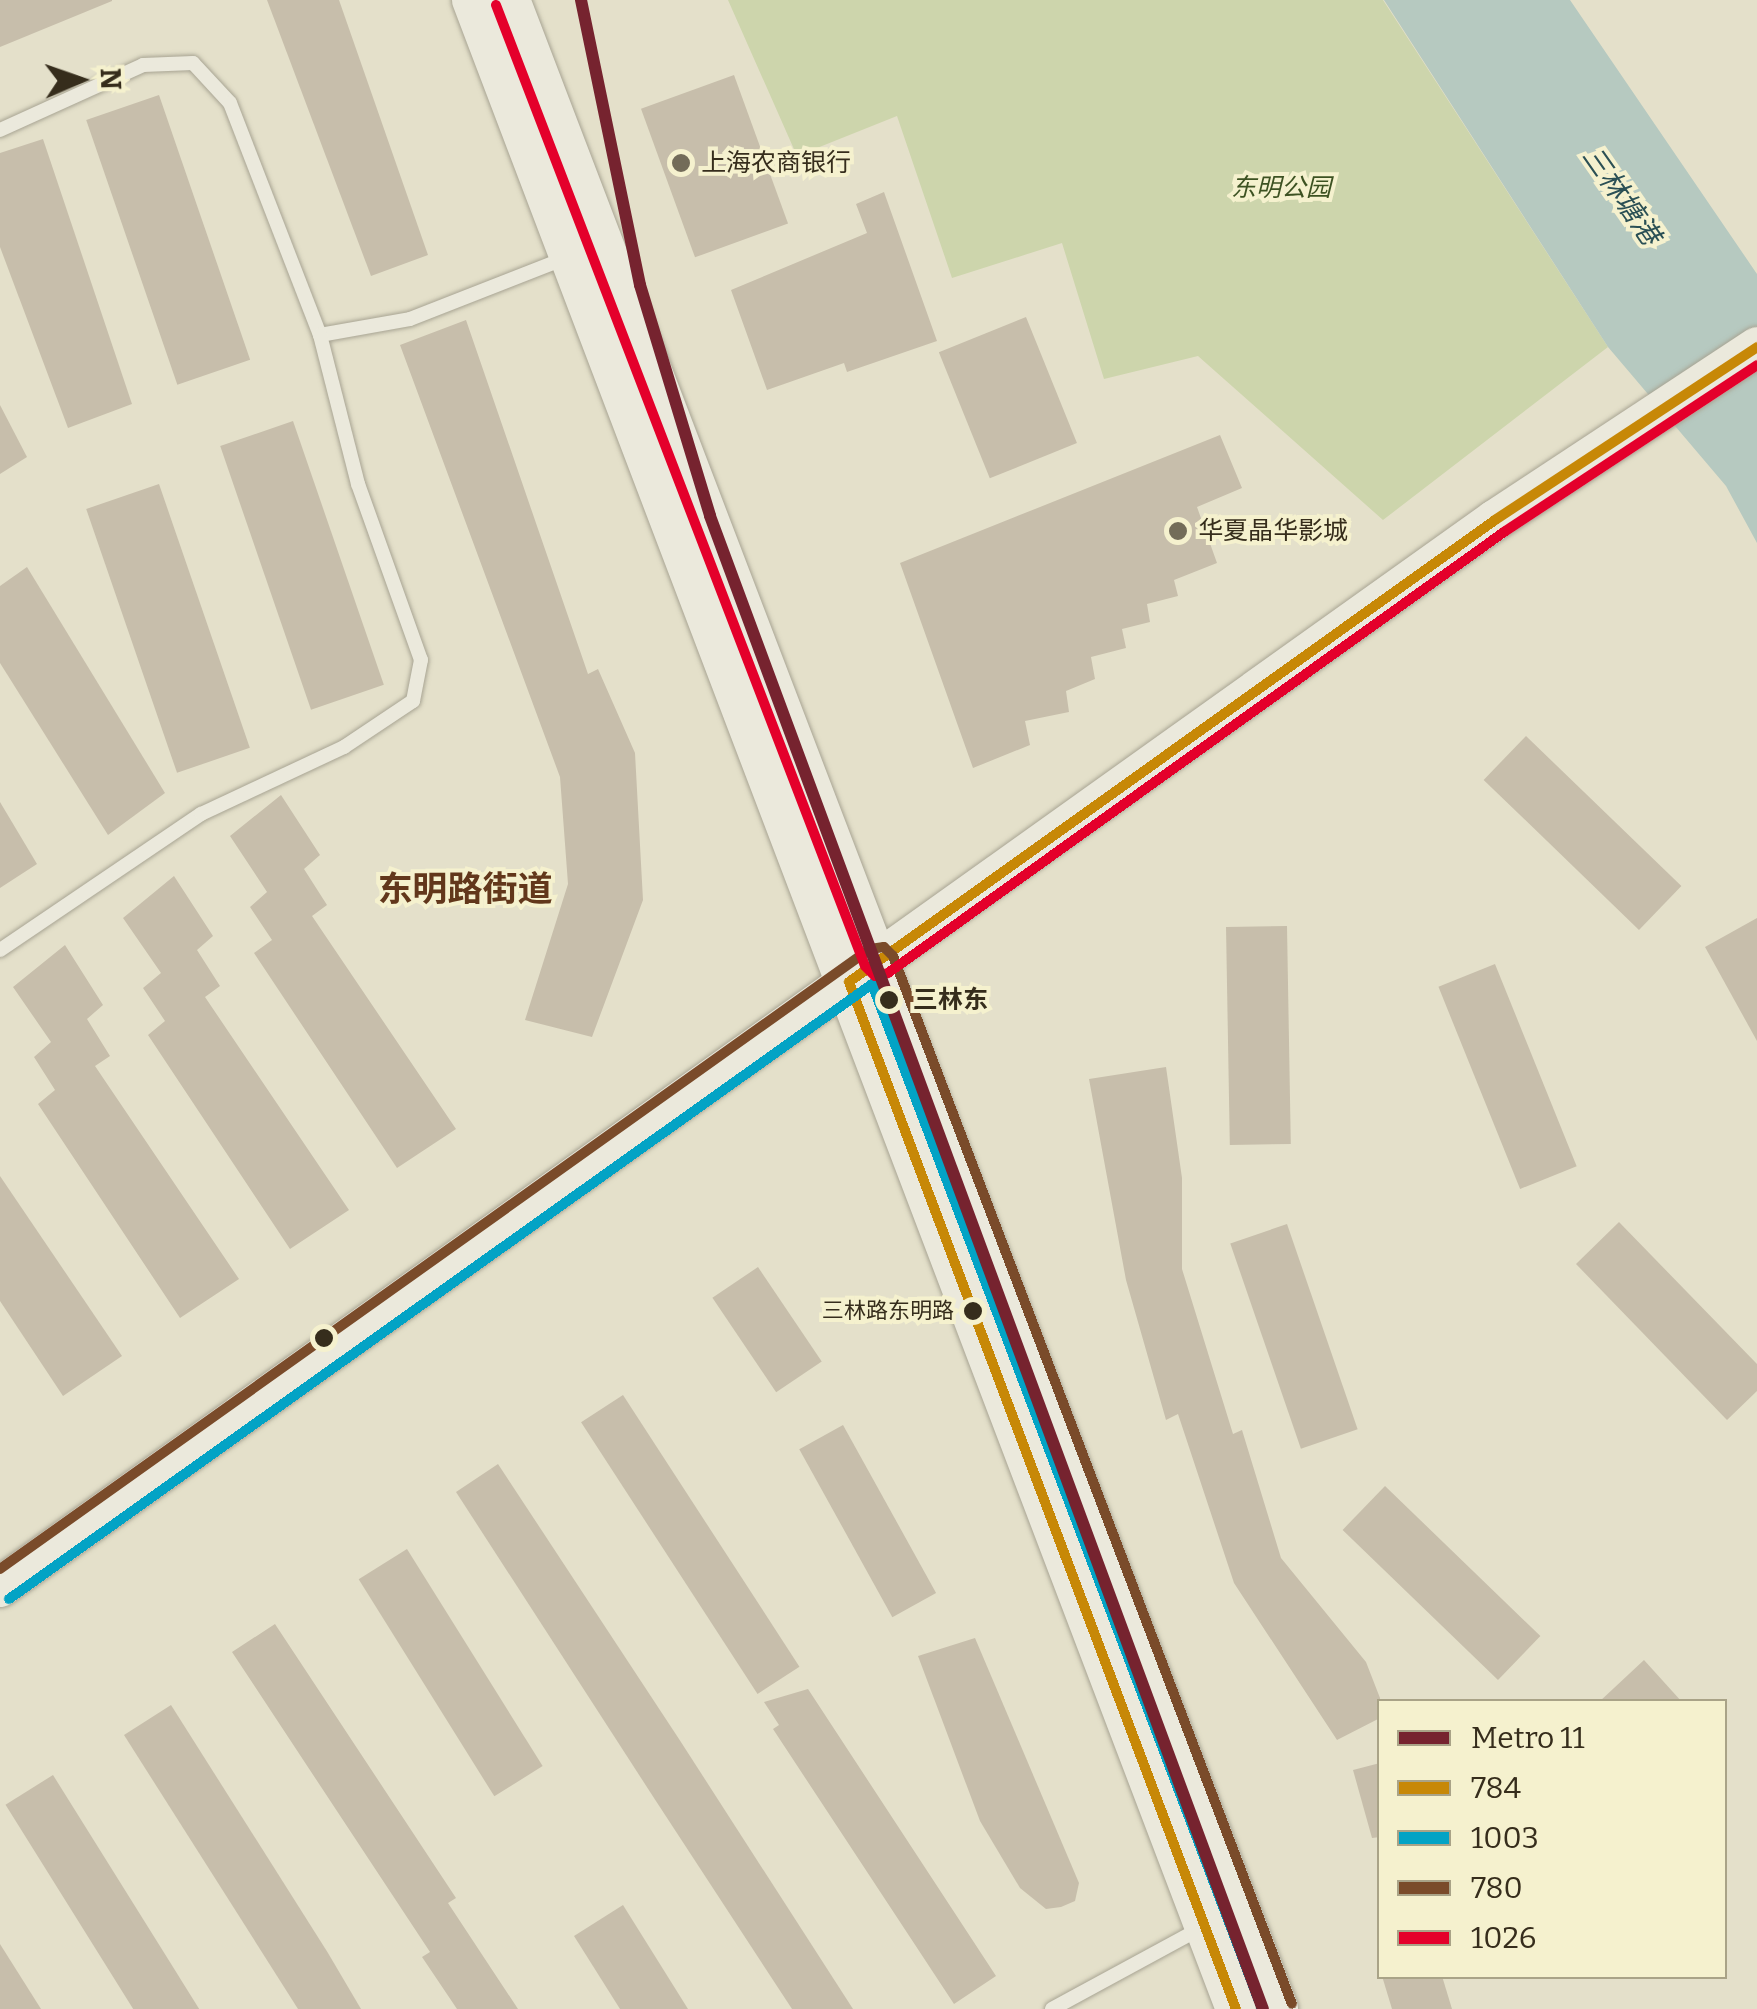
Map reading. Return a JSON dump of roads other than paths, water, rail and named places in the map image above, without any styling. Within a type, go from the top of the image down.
[{"type":"main road","points":[[472,0],[1278,2009]]},
{"type":"main road","points":[[510,0],[1236,2009]]},
{"type":"main road","points":[[0,1587],[1655,410],[1757,346]]},
{"type":"lane","points":[[0,130],[143,65],[193,63],[230,103],[320,335],[358,484],[422,660],[413,701],[344,747],[201,814],[0,950]]},
{"type":"lane","points":[[320,335],[410,319],[573,256]]},
{"type":"lane","points":[[1052,2009],[1206,1926]]},
{"type":"water","name":"三林塘港","points":[[1384,0],[1570,0],[1757,274],[1757,543],[1726,486],[1608,347]]},
{"type":"metro line","name":"11","points":[[581,0],[640,285],[710,516],[1263,2009]]},
{"type":"place","name":"上海农商银行","points":[[681,163]]},
{"type":"place","name":"华夏晶华影城","points":[[1178,531]]},
{"type":"place","name":"三林东","points":[[889,1000]]},
{"type":"place","name":"三林路东明路","points":[[973,1311]]},
{"type":"district","name":"东明路街道","points":[[465,889]]},
{"type":"park label","name":"东明公园","points":[[1281,188]]}]
